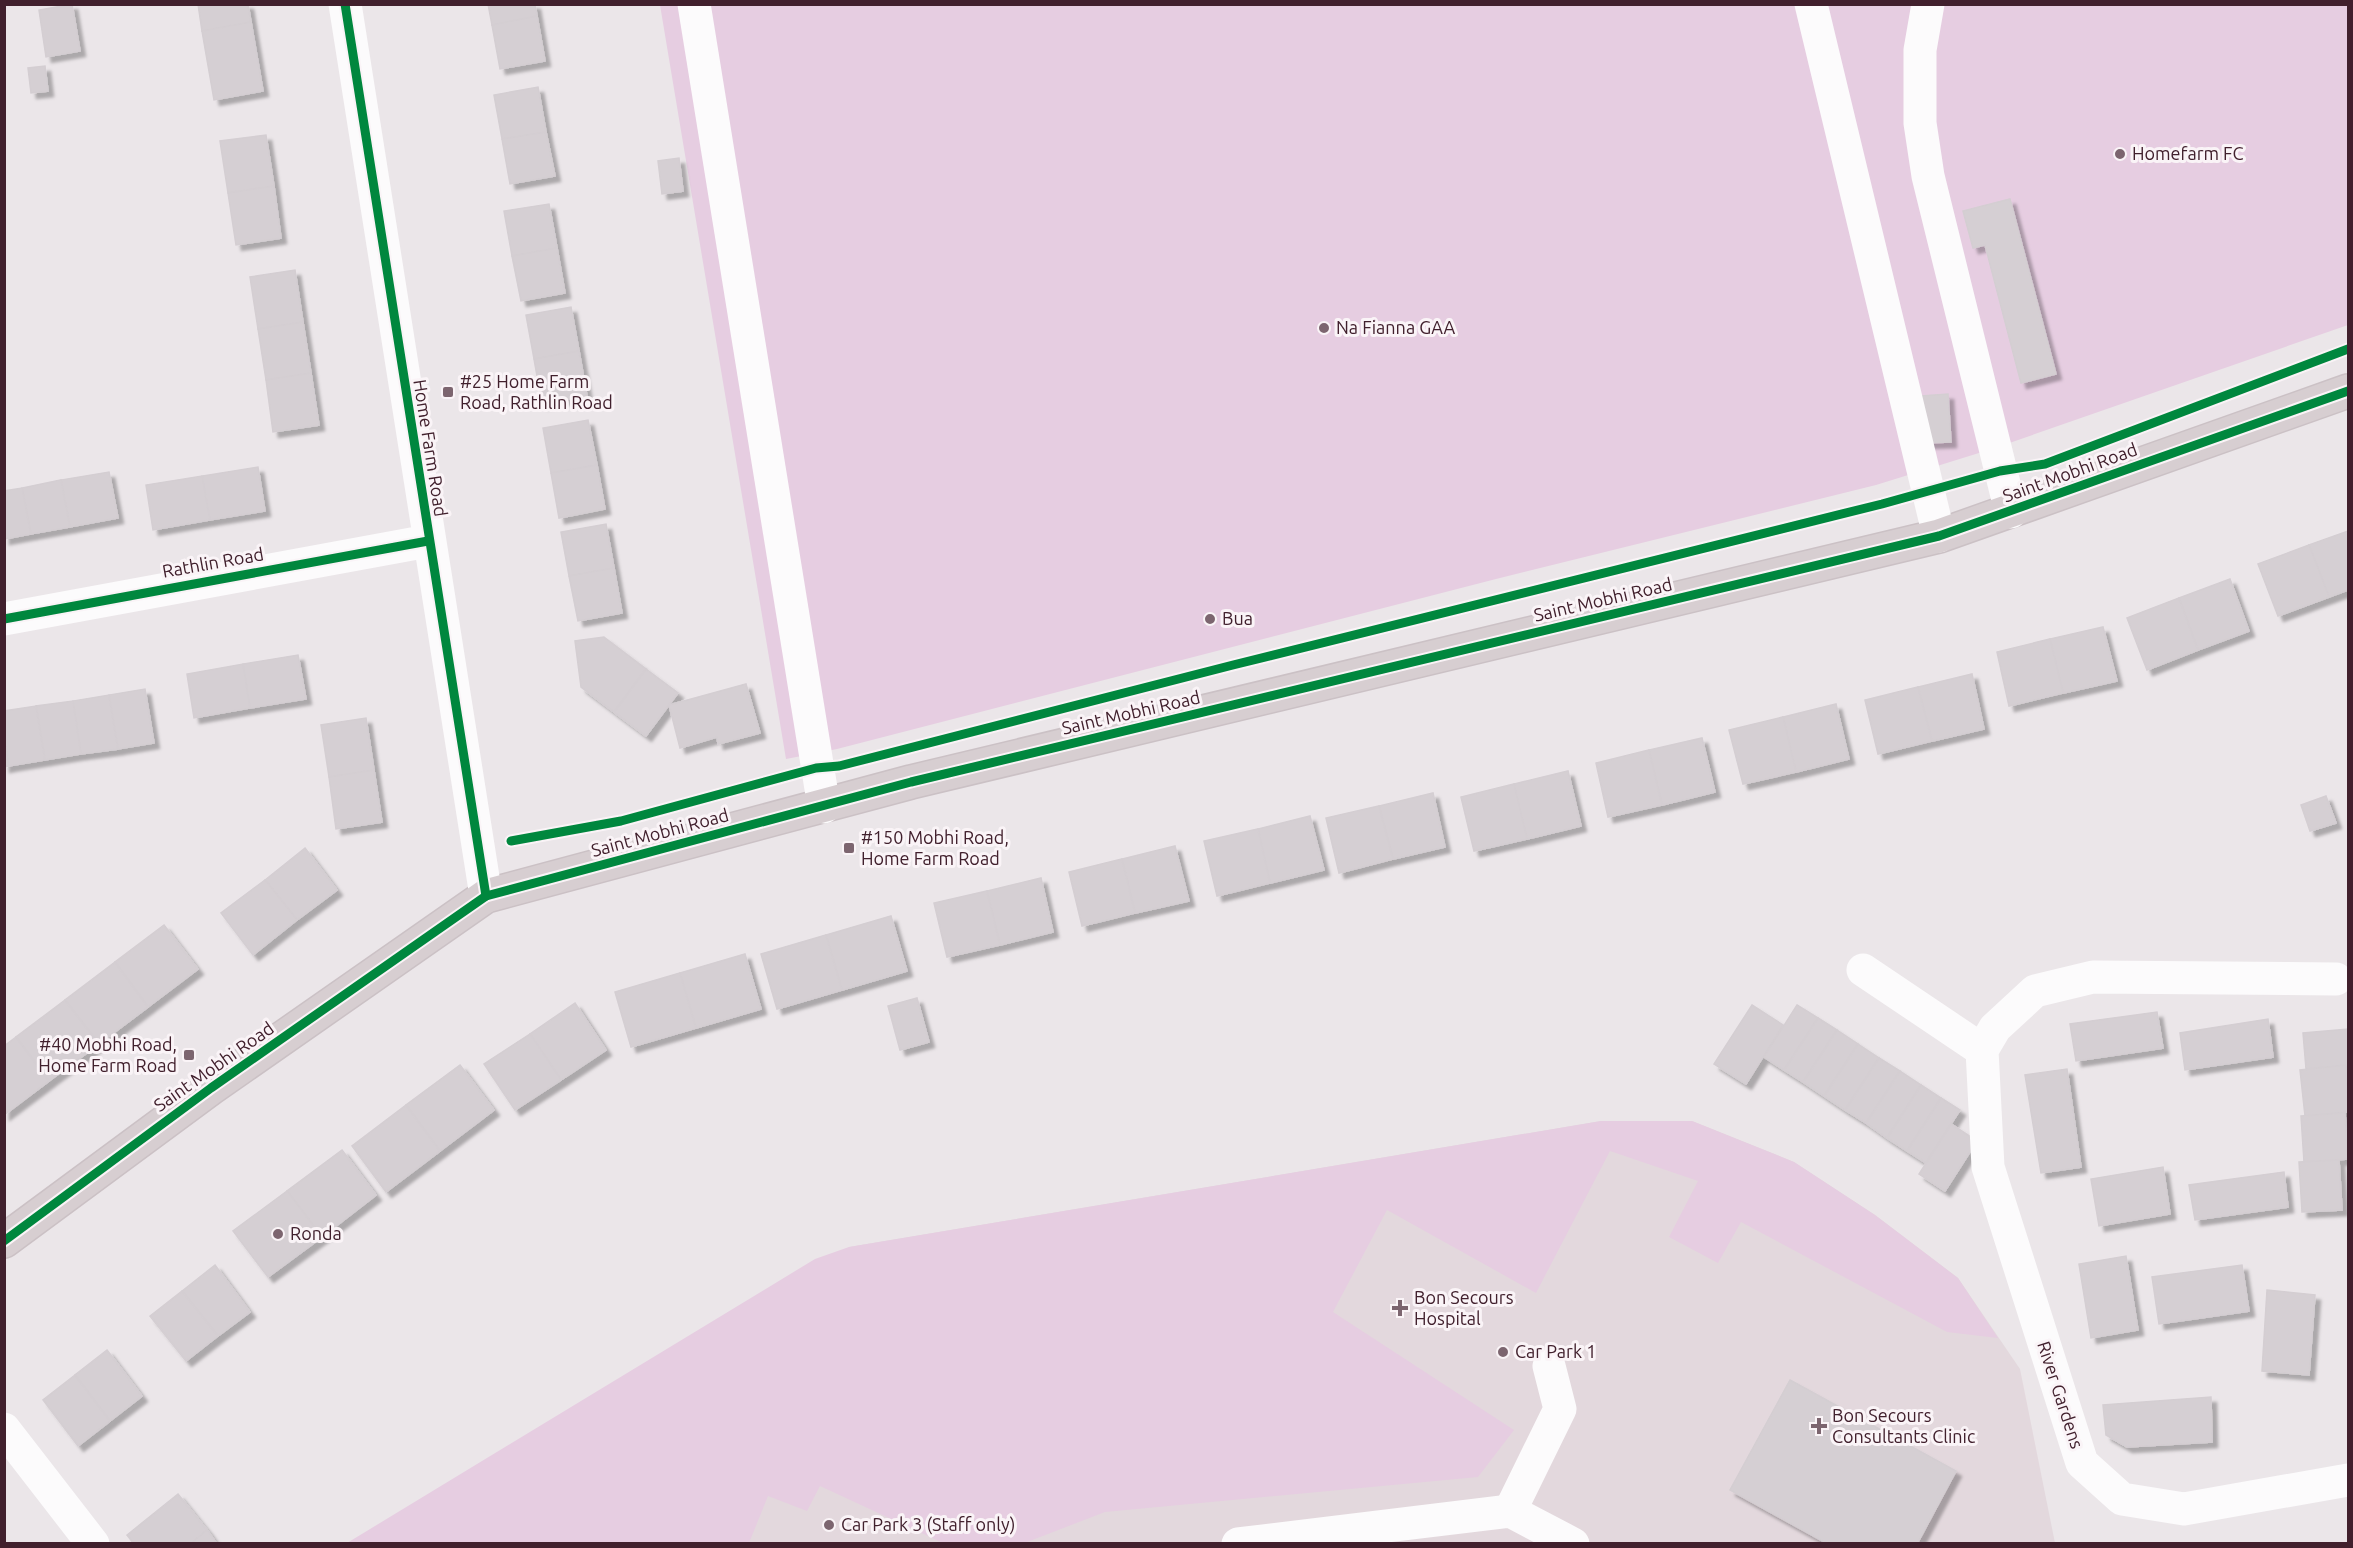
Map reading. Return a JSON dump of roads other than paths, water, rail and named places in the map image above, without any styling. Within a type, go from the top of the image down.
[{"type":"main road","name":"Saint Mobhi Road","points":[[4,1240],[211,1088],[486,897],[910,782],[1939,536],[2349,391]]},
{"type":"street","name":"Home Farm Road","points":[[345,4],[486,897]]},
{"type":"street","points":[[694,4],[824,807]]},
{"type":"street","points":[[1811,4],[1939,536]]},
{"type":"street","points":[[1928,4],[1920,50],[1920,123],[1928,176],[2011,512]]},
{"type":"street","name":"Rathlin Road","points":[[4,619],[428,541]]},
{"type":"street","points":[[1863,970],[1982,1050],[1995,1028],[2035,991],[2093,977],[2336,979]]},
{"type":"street","name":"River Gardens","points":[[1982,1050],[1988,1167],[2082,1463],[2122,1499],[2184,1509],[2349,1480]]},
{"type":"street","points":[[1510,1511],[1560,1409],[1549,1366]]},
{"type":"street","points":[[4,1429],[93,1544]]},
{"type":"street","points":[[1238,1544],[1510,1511],[1561,1541]]},
{"type":"place","name":"Homefarm FC","points":[[2120,154]]},
{"type":"place","name":"Na Fianna GAA","points":[[1324,328]]},
{"type":"place","name":"#25 Home Farm Road, Rathlin Road","points":[[448,392]]},
{"type":"place","name":"Bua","points":[[1210,619]]},
{"type":"place","name":"#150 Mobhi Road, Home Farm Road","points":[[849,848]]},
{"type":"place","name":"#40 Mobhi Road, Home Farm Road","points":[[189,1055]]},
{"type":"place","name":"Ronda","points":[[278,1234]]},
{"type":"place","name":"Bon Secours Hospital","points":[[1400,1308]]},
{"type":"place","name":"Car Park 1","points":[[1503,1352]]},
{"type":"place","name":"Bon Secours Consultants Clinic","points":[[1819,1426]]},
{"type":"place","name":"Car Park 3 (Staff only)","points":[[829,1525]]}]
